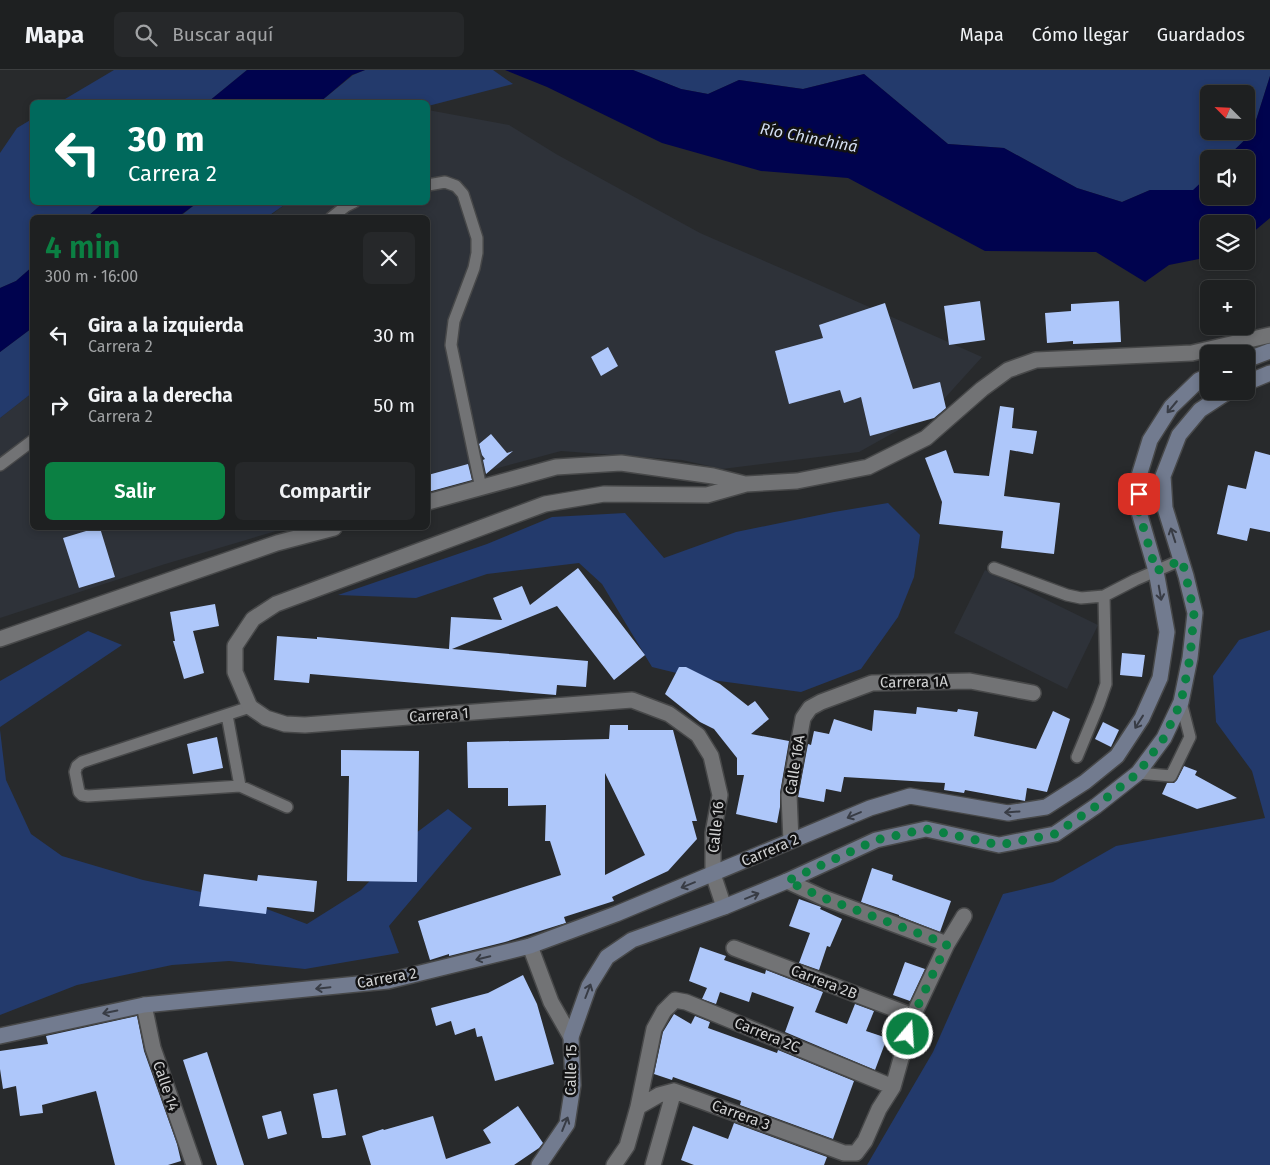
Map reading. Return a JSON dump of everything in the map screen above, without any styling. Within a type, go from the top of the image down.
[{"type":"main road","points":[[1255,356],[1270,350]]},
{"type":"main road","points":[[1255,379],[1270,373]]},
{"type":"main road","name":"Carrera 2","points":[[0,1036],[144,1005],[388,980],[530,946],[616,914],[870,808],[910,796],[1008,813],[1046,806],[1085,782],[1117,756],[1142,718],[1160,678],[1167,632],[1156,571],[1139,512],[1139,476],[1150,440],[1171,407],[1200,380]]},
{"type":"main road","points":[[571,1037],[589,986],[607,957],[632,940],[724,907],[787,881],[876,840],[926,829],[999,845],[1055,834],[1096,806],[1138,773],[1164,738],[1181,702],[1190,658],[1194,613],[1182,560],[1165,508],[1163,476],[1179,435],[1200,410],[1215,400]]},
{"type":"main road","name":"Calle 15","points":[[539,1165],[566,1124],[573,1085],[571,1037]]},
{"type":"street","points":[[250,707],[235,672],[235,646],[253,619],[276,604],[545,504],[604,494],[706,495],[746,484],[797,481],[868,467],[926,438],[982,389],[1008,370],[1036,360],[1192,353],[1270,335]]},
{"type":"street","points":[[430,501],[556,467],[621,463],[713,476],[746,484]]},
{"type":"street","points":[[0,639],[277,543],[326,530]]},
{"type":"street","name":"Carrera 1A","points":[[803,718],[810,708],[821,702],[872,683],[970,681],[1033,693]]},
{"type":"street","name":"Carrera 1","points":[[250,707],[266,718],[285,724],[304,725],[632,700]]},
{"type":"street","name":"Calle 16","points":[[632,700],[668,714],[691,729],[698,735],[712,756],[720,794],[713,833],[713,874],[724,907]]},
{"type":"street","name":"Calle 16A","points":[[791,842],[789,795],[803,718]]},
{"type":"street","points":[[787,881],[824,898],[947,944]]},
{"type":"street","points":[[893,1087],[913,1016],[947,944],[964,916]]},
{"type":"street","name":"Calle 15","points":[[530,946],[551,1002],[571,1037]]},
{"type":"street","name":"Carrera 2B","points":[[734,948],[913,1016]]},
{"type":"street","name":"Carrera 2C","points":[[638,1107],[654,1029],[664,1011],[675,1000],[686,1002],[893,1087]]},
{"type":"street","name":"Calle 14","points":[[144,1005],[153,1048],[194,1165]]},
{"type":"street","name":"Carrera 3","points":[[674,1091],[844,1153],[856,1153],[865,1141],[879,1109],[893,1087]]},
{"type":"street","points":[[614,1165],[628,1146],[638,1107],[659,1095],[674,1091],[657,1164]]},
{"type":"lane","points":[[430,185],[445,182],[456,186],[463,194],[477,238],[474,268],[454,321],[451,345],[481,488]]},
{"type":"lane","points":[[335,215],[348,205]]},
{"type":"lane","points":[[0,465],[30,442]]},
{"type":"lane","points":[[994,568],[1067,596],[1081,598],[1104,596],[1182,560]]},
{"type":"lane","points":[[1077,757],[1100,704],[1106,684],[1104,596]]},
{"type":"lane","points":[[1138,773],[1171,776],[1190,737],[1181,702]]},
{"type":"lane","points":[[250,707],[82,762],[77,766],[75,772],[79,792],[82,795],[88,796],[240,786],[287,807]]},
{"type":"lane","points":[[228,715],[240,786]]},
{"type":"shaded area","points":[[114,70],[247,70],[210,100],[63,100]]},
{"type":"shaded area","points":[[365,70],[493,70],[513,84],[430,105],[430,100],[322,100],[353,75]]},
{"type":"shaded area","points":[[633,70],[1270,70],[1270,76],[1255,124],[1255,85],[1200,85],[1200,140],[1245,140],[1234,150],[1200,150],[1200,184],[1194,190],[1150,190],[1122,202],[1077,188],[1004,148],[948,144],[864,74],[803,89],[739,80],[708,94],[681,89]]},
{"type":"shaded area","points":[[430,110],[509,125],[556,154],[700,233],[982,357],[934,410],[859,452],[722,469],[682,460],[561,451],[430,486],[430,215],[271,215],[284,205],[430,205]]},
{"type":"shaded area","points":[[30,120],[30,205],[101,205],[89,215],[30,215],[30,269],[16,281],[0,288],[0,153],[17,128]]},
{"type":"shaded area","points":[[194,205],[284,205],[270,215],[182,215]]},
{"type":"shaded area","points":[[30,330],[30,395],[0,418],[0,352]]},
{"type":"shaded area","points":[[30,395],[30,530],[279,530],[162,565],[0,618],[0,418]]},
{"type":"shaded area","points":[[888,503],[920,535],[914,577],[898,617],[861,669],[801,692],[697,678],[652,667],[602,584],[579,563],[487,574],[416,598],[338,595],[487,544],[552,517],[625,513],[664,558],[736,532]]},
{"type":"shaded area","points":[[985,570],[1098,625],[1067,689],[954,633]]},
{"type":"shaded area","points":[[1270,630],[1270,1165],[867,1165],[933,1052],[1003,894],[1053,882],[1116,846],[1265,818],[1252,771],[1216,722],[1213,676],[1239,640]]},
{"type":"shaded area","points":[[88,631],[122,645],[0,727],[0,681]]},
{"type":"shaded area","points":[[0,730],[6,780],[31,834],[62,856],[143,880],[245,901],[307,924],[361,890],[416,833],[448,809],[472,828],[389,926],[399,953],[305,969],[229,961],[172,965],[77,985],[0,1015]]},
{"type":"water","points":[[247,70],[365,70],[352,75],[322,100],[210,100]]},
{"type":"water","name":"Río Chinchiná","points":[[505,70],[633,70],[681,89],[708,94],[739,80],[803,89],[864,74],[948,144],[1004,148],[1077,188],[1122,202],[1150,190],[1193,190],[1200,183],[1200,205],[1255,205],[1255,150],[1234,150],[1245,140],[1255,140],[1255,124],[1270,76],[1270,218],[1255,230],[1255,215],[1200,215],[1200,259],[1169,265],[1145,282],[1096,252],[985,251],[848,178],[761,171],[662,143],[547,87]]},
{"type":"water","points":[[101,205],[194,205],[181,215],[89,215]]},
{"type":"water","points":[[30,269],[30,330],[0,352],[0,288],[16,281]]},
{"type":"building","points":[[980,301],[985,340],[949,345],[944,306]]},
{"type":"building","points":[[1119,301],[1121,342],[1073,344],[1073,341],[1047,343],[1045,313],[1071,311],[1071,304]]},
{"type":"building","points":[[885,303],[913,389],[940,382],[946,408],[934,418],[870,436],[861,397],[844,403],[840,390],[789,404],[775,351],[823,338],[819,325]]},
{"type":"building","points":[[608,347],[618,366],[601,376],[591,357]]},
{"type":"building","points":[[1000,406],[1014,408],[1012,428],[1037,431],[1033,454],[1010,450],[1004,496],[1060,503],[1054,554],[1001,548],[1003,531],[939,524],[942,502],[925,458],[946,450],[954,473],[989,476]]},
{"type":"building","points":[[491,434],[507,453],[513,451],[486,474],[483,460],[485,459],[479,444]]},
{"type":"building","points":[[1255,451],[1270,455],[1270,532],[1250,528],[1247,541],[1217,534],[1228,485],[1246,489]]},
{"type":"building","points":[[468,464],[472,480],[430,491],[430,474]]},
{"type":"building","points":[[89,530],[101,530],[115,577],[79,588],[63,538]]},
{"type":"building","points":[[578,568],[645,655],[614,680],[557,606],[452,649],[588,661],[586,687],[557,685],[556,695],[310,674],[309,683],[274,680],[277,636],[317,639],[317,637],[449,649],[451,617],[502,620],[493,598],[522,586],[530,605]]},
{"type":"building","points":[[215,604],[219,626],[193,631],[204,673],[184,679],[173,641],[175,641],[170,612]]},
{"type":"building","points":[[1122,653],[1145,655],[1142,677],[1120,675]]},
{"type":"building","points":[[679,667],[686,667],[720,684],[748,706],[755,701],[769,719],[751,734],[789,741],[777,823],[736,814],[744,775],[737,775],[737,758],[714,729],[700,722],[665,694]]},
{"type":"building","points":[[917,707],[957,712],[958,709],[978,712],[974,736],[1036,749],[1053,711],[1070,719],[1047,792],[1027,788],[1025,801],[965,790],[964,793],[944,790],[945,783],[844,777],[841,792],[826,789],[824,802],[798,797],[808,744],[811,745],[814,731],[829,734],[834,719],[872,731],[874,710],[916,714]]},
{"type":"building","points":[[1103,722],[1119,730],[1111,747],[1095,739]]},
{"type":"building","points":[[610,725],[628,725],[628,730],[673,730],[697,821],[692,821],[697,839],[668,871],[612,897],[614,901],[564,917],[566,923],[505,942],[430,960],[418,921],[561,875],[550,841],[545,841],[546,805],[508,806],[508,788],[468,788],[467,742],[609,739]],"holes":[[[605,773],[645,855],[605,875]]]},
{"type":"building","points":[[217,737],[223,768],[193,774],[187,744]]},
{"type":"building","points":[[341,750],[419,751],[417,882],[347,881],[349,776],[341,776]]},
{"type":"building","points":[[1184,766],[1197,771],[1195,775],[1237,798],[1197,809],[1162,794],[1167,783],[1174,783],[1177,780]]},
{"type":"building","points":[[872,868],[893,875],[892,880],[951,901],[940,932],[861,902]]},
{"type":"building","points":[[204,874],[257,881],[258,875],[317,881],[314,912],[267,907],[266,914],[199,906]]},
{"type":"building","points":[[799,899],[821,907],[820,909],[842,919],[830,947],[827,946],[819,970],[799,963],[810,933],[789,926]]},
{"type":"building","points":[[700,947],[726,956],[724,960],[765,974],[766,970],[823,992],[815,1012],[847,1024],[855,1004],[874,1011],[866,1031],[887,1038],[875,1070],[785,1032],[794,1007],[752,992],[749,1002],[720,992],[716,1004],[702,999],[707,988],[689,981]]},
{"type":"building","points":[[905,962],[925,969],[910,1001],[893,995]]},
{"type":"building","points":[[523,975],[537,1004],[554,1064],[495,1081],[482,1036],[477,1037],[475,1028],[455,1035],[451,1021],[436,1026],[431,1008],[488,993]]},
{"type":"building","points":[[674,1014],[691,1024],[695,1016],[710,1022],[708,1028],[777,1053],[778,1050],[854,1081],[833,1139],[740,1105],[741,1101],[673,1077],[672,1080],[654,1074],[663,1032]]},
{"type":"building","points":[[137,1016],[144,1051],[177,1144],[181,1161],[168,1165],[115,1165],[96,1091],[42,1105],[43,1113],[20,1116],[16,1086],[3,1089],[0,1051],[48,1044],[46,1036]]},
{"type":"building","points":[[207,1052],[244,1165],[217,1165],[183,1060]]},
{"type":"building","points":[[337,1089],[346,1135],[322,1138],[313,1094]]},
{"type":"building","points":[[518,1106],[543,1143],[539,1148],[514,1165],[371,1165],[362,1136],[433,1116],[446,1159],[491,1143],[483,1130]]},
{"type":"building","points":[[281,1111],[287,1134],[268,1139],[262,1116]]},
{"type":"building","points":[[734,1123],[827,1157],[824,1165],[694,1165],[681,1160],[693,1126],[728,1139]]},
{"type":"route","points":[[908,1034],[913,1016],[947,944],[824,898],[787,881],[876,840],[926,829],[999,845],[1055,834],[1096,806],[1138,773],[1164,738],[1181,702],[1190,658],[1194,613],[1182,560],[1156,571],[1139,512],[1139,494]]}]
